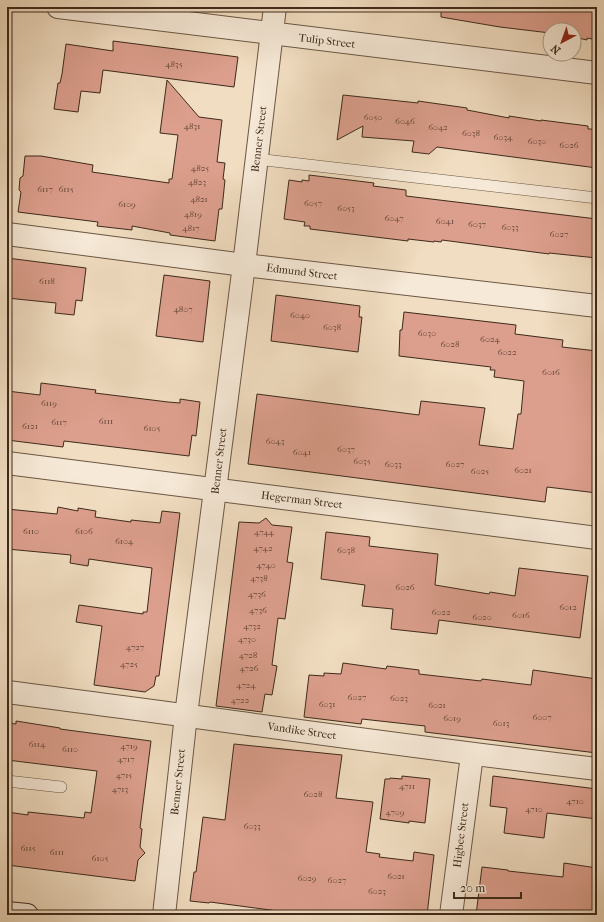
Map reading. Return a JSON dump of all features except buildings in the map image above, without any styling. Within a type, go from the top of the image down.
[{"type":"street","name":"Tulip Street","points":[[58,7],[597,73]]},
{"type":"street","name":"Benner Street","points":[[164,915],[186,715],[244,265],[275,7]]},
{"type":"street","name":"Edmund Street","points":[[7,234],[244,265],[597,306]]},
{"type":"street","name":"Hegerman Street","points":[[7,463],[597,538]]},
{"type":"street","name":"Vandike Street","points":[[7,692],[186,715],[472,755],[597,769]]},
{"type":"street","name":"Higbee Street","points":[[451,915],[472,755]]},
{"type":"street","points":[[7,912],[27,915]]},
{"type":"lane","points":[[256,159],[597,198]]},
{"type":"lane","points":[[7,781],[61,787]]}]
